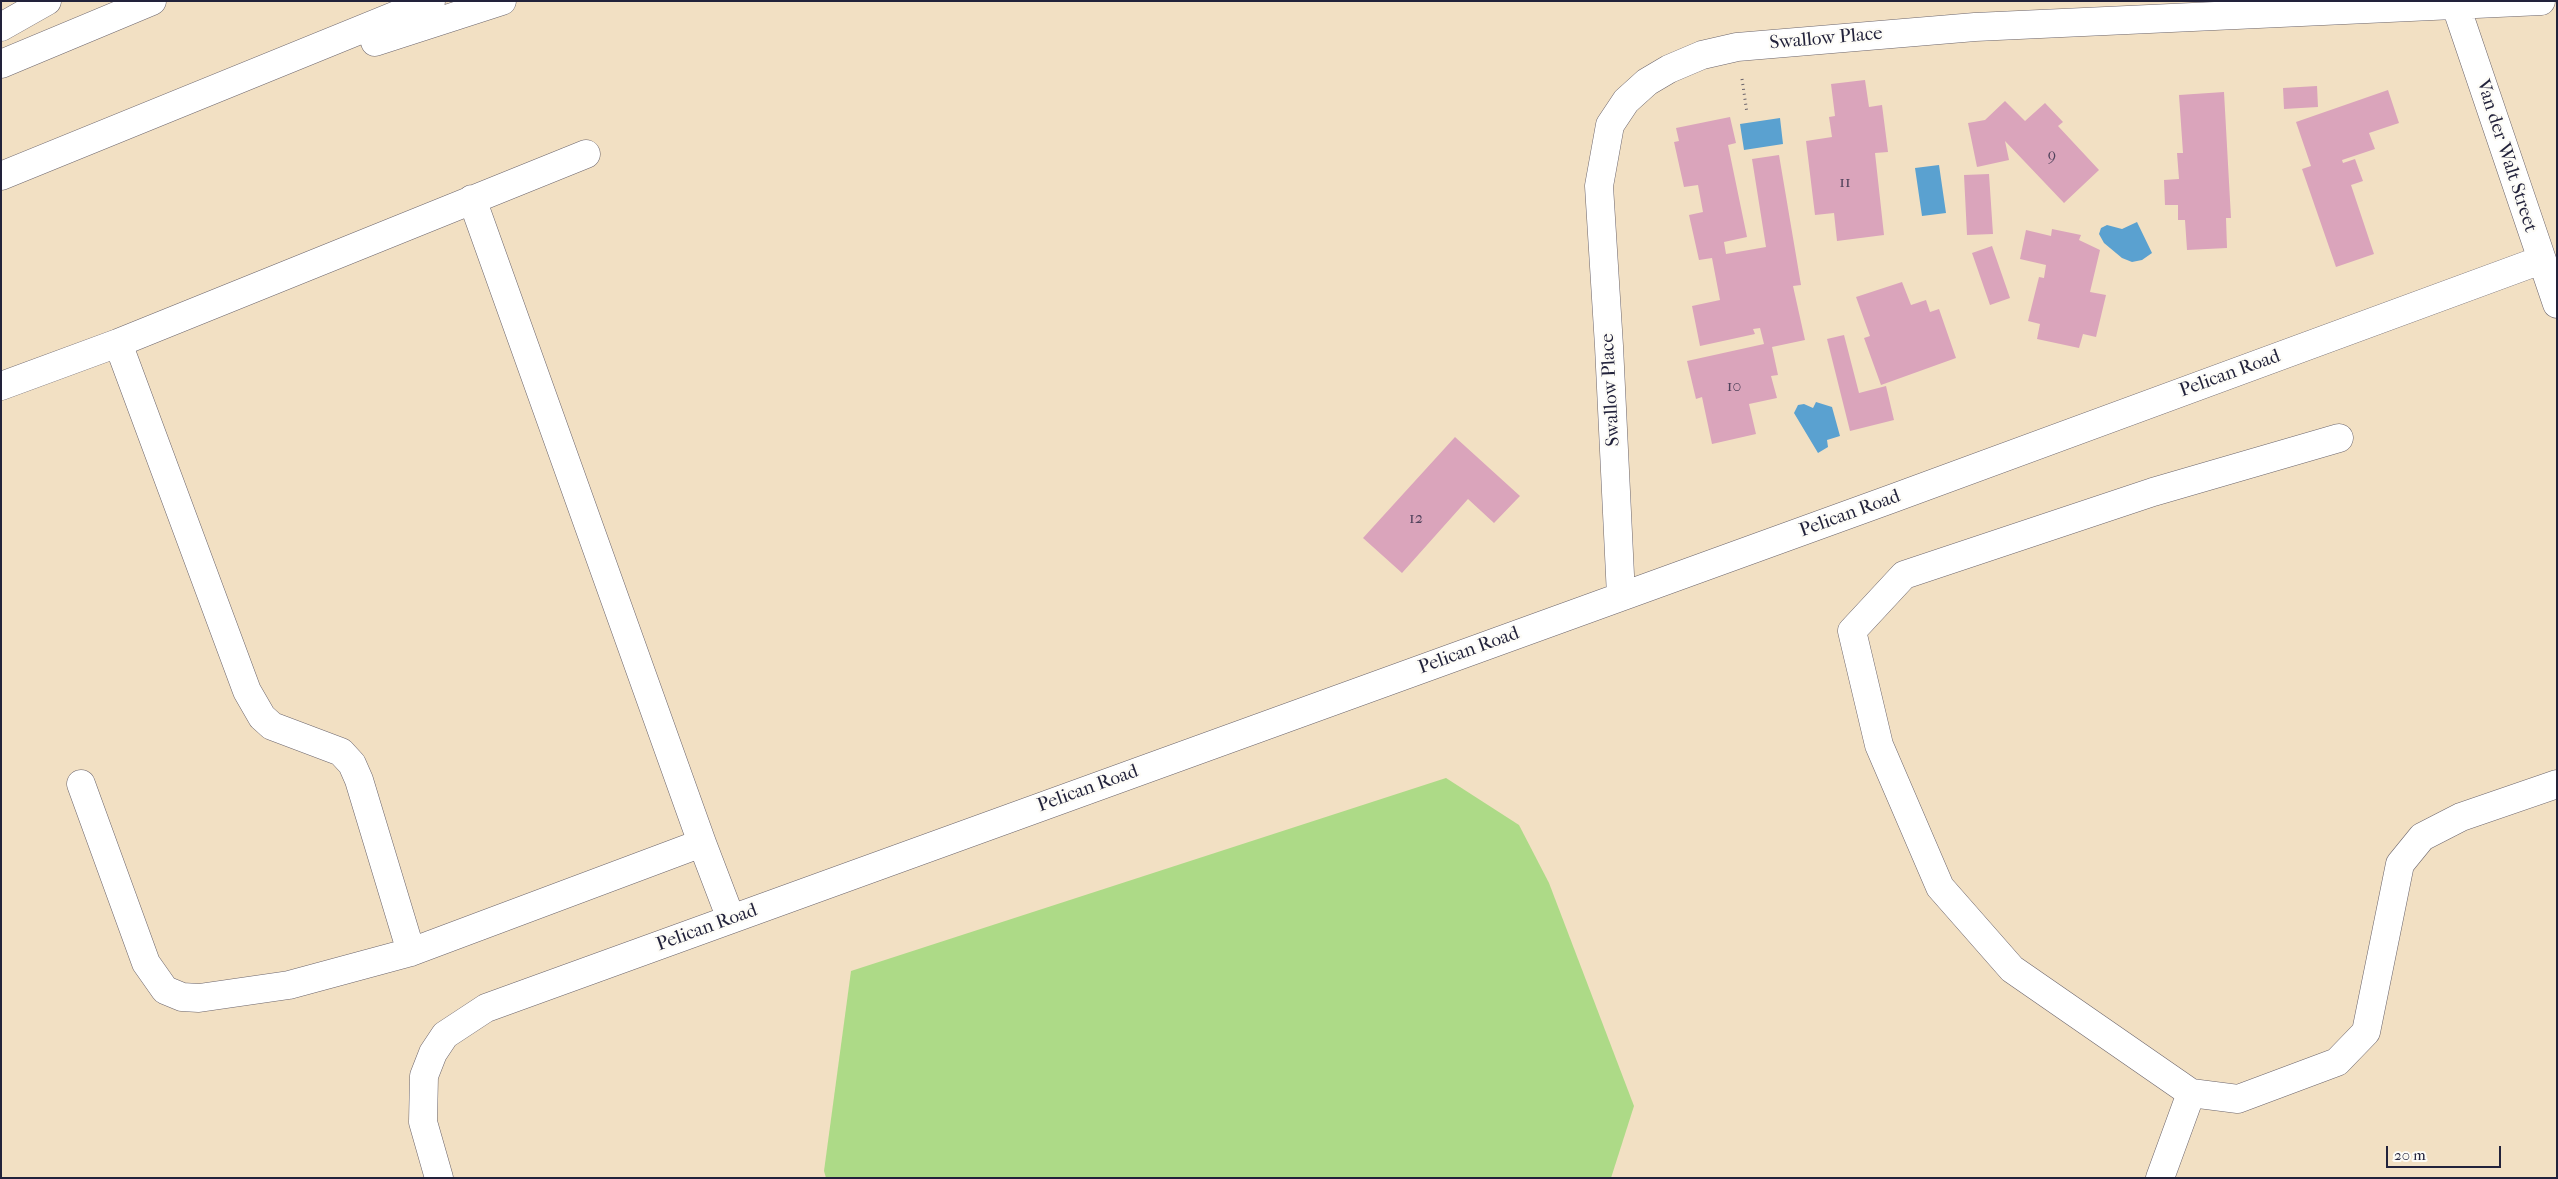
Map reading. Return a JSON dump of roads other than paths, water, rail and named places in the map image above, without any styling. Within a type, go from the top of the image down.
[{"type":"main road","points":[[1,27],[47,1]]},
{"type":"main road","points":[[1,64],[152,1]]},
{"type":"main road","points":[[1,176],[431,1]]},
{"type":"main road","points":[[175,106],[502,1]]},
{"type":"main road","name":"Swallow Place","points":[[1621,596],[1599,186],[1610,125],[1626,102],[1647,82],[1669,69],[1702,55],[1737,47],[1975,27],[2540,1]]},
{"type":"main road","name":"Van der Walt Street","points":[[2456,6],[2557,304]]},
{"type":"main road","points":[[1,386],[118,343],[586,154]]},
{"type":"main road","points":[[472,199],[702,843],[731,919]]},
{"type":"main road","name":"Pelican Road","points":[[438,1178],[423,1122],[424,1076],[433,1052],[445,1035],[486,1008],[2541,260]]},
{"type":"main road","points":[[118,343],[247,691],[262,717],[272,726],[341,752],[352,764],[359,780],[411,952]]},
{"type":"main road","points":[[2339,438],[2153,492],[1904,575],[1852,631],[1879,745],[1940,887],[2012,969],[2191,1094],[2238,1099],[2337,1062],[2366,1032],[2400,864],[2409,850],[2422,837],[2461,817],[2557,784]]},
{"type":"main road","points":[[81,784],[146,964],[165,990],[182,997],[199,998],[289,985],[411,952],[702,843]]},
{"type":"main road","points":[[2160,1178],[2191,1094]]},
{"type":"water","points":[[1780,118],[1783,144],[1744,150],[1740,124]]},
{"type":"water","points":[[1939,165],[1946,213],[1922,216],[1915,168]]},
{"type":"water","points":[[2137,222],[2152,253],[2142,260],[2132,262],[2122,258],[2104,243],[2099,234],[2101,228],[2107,225],[2122,229]]},
{"type":"water","points":[[1816,402],[1832,407],[1840,436],[1827,440],[1828,447],[1818,453],[1794,413],[1798,405],[1804,404],[1813,408]]}]
